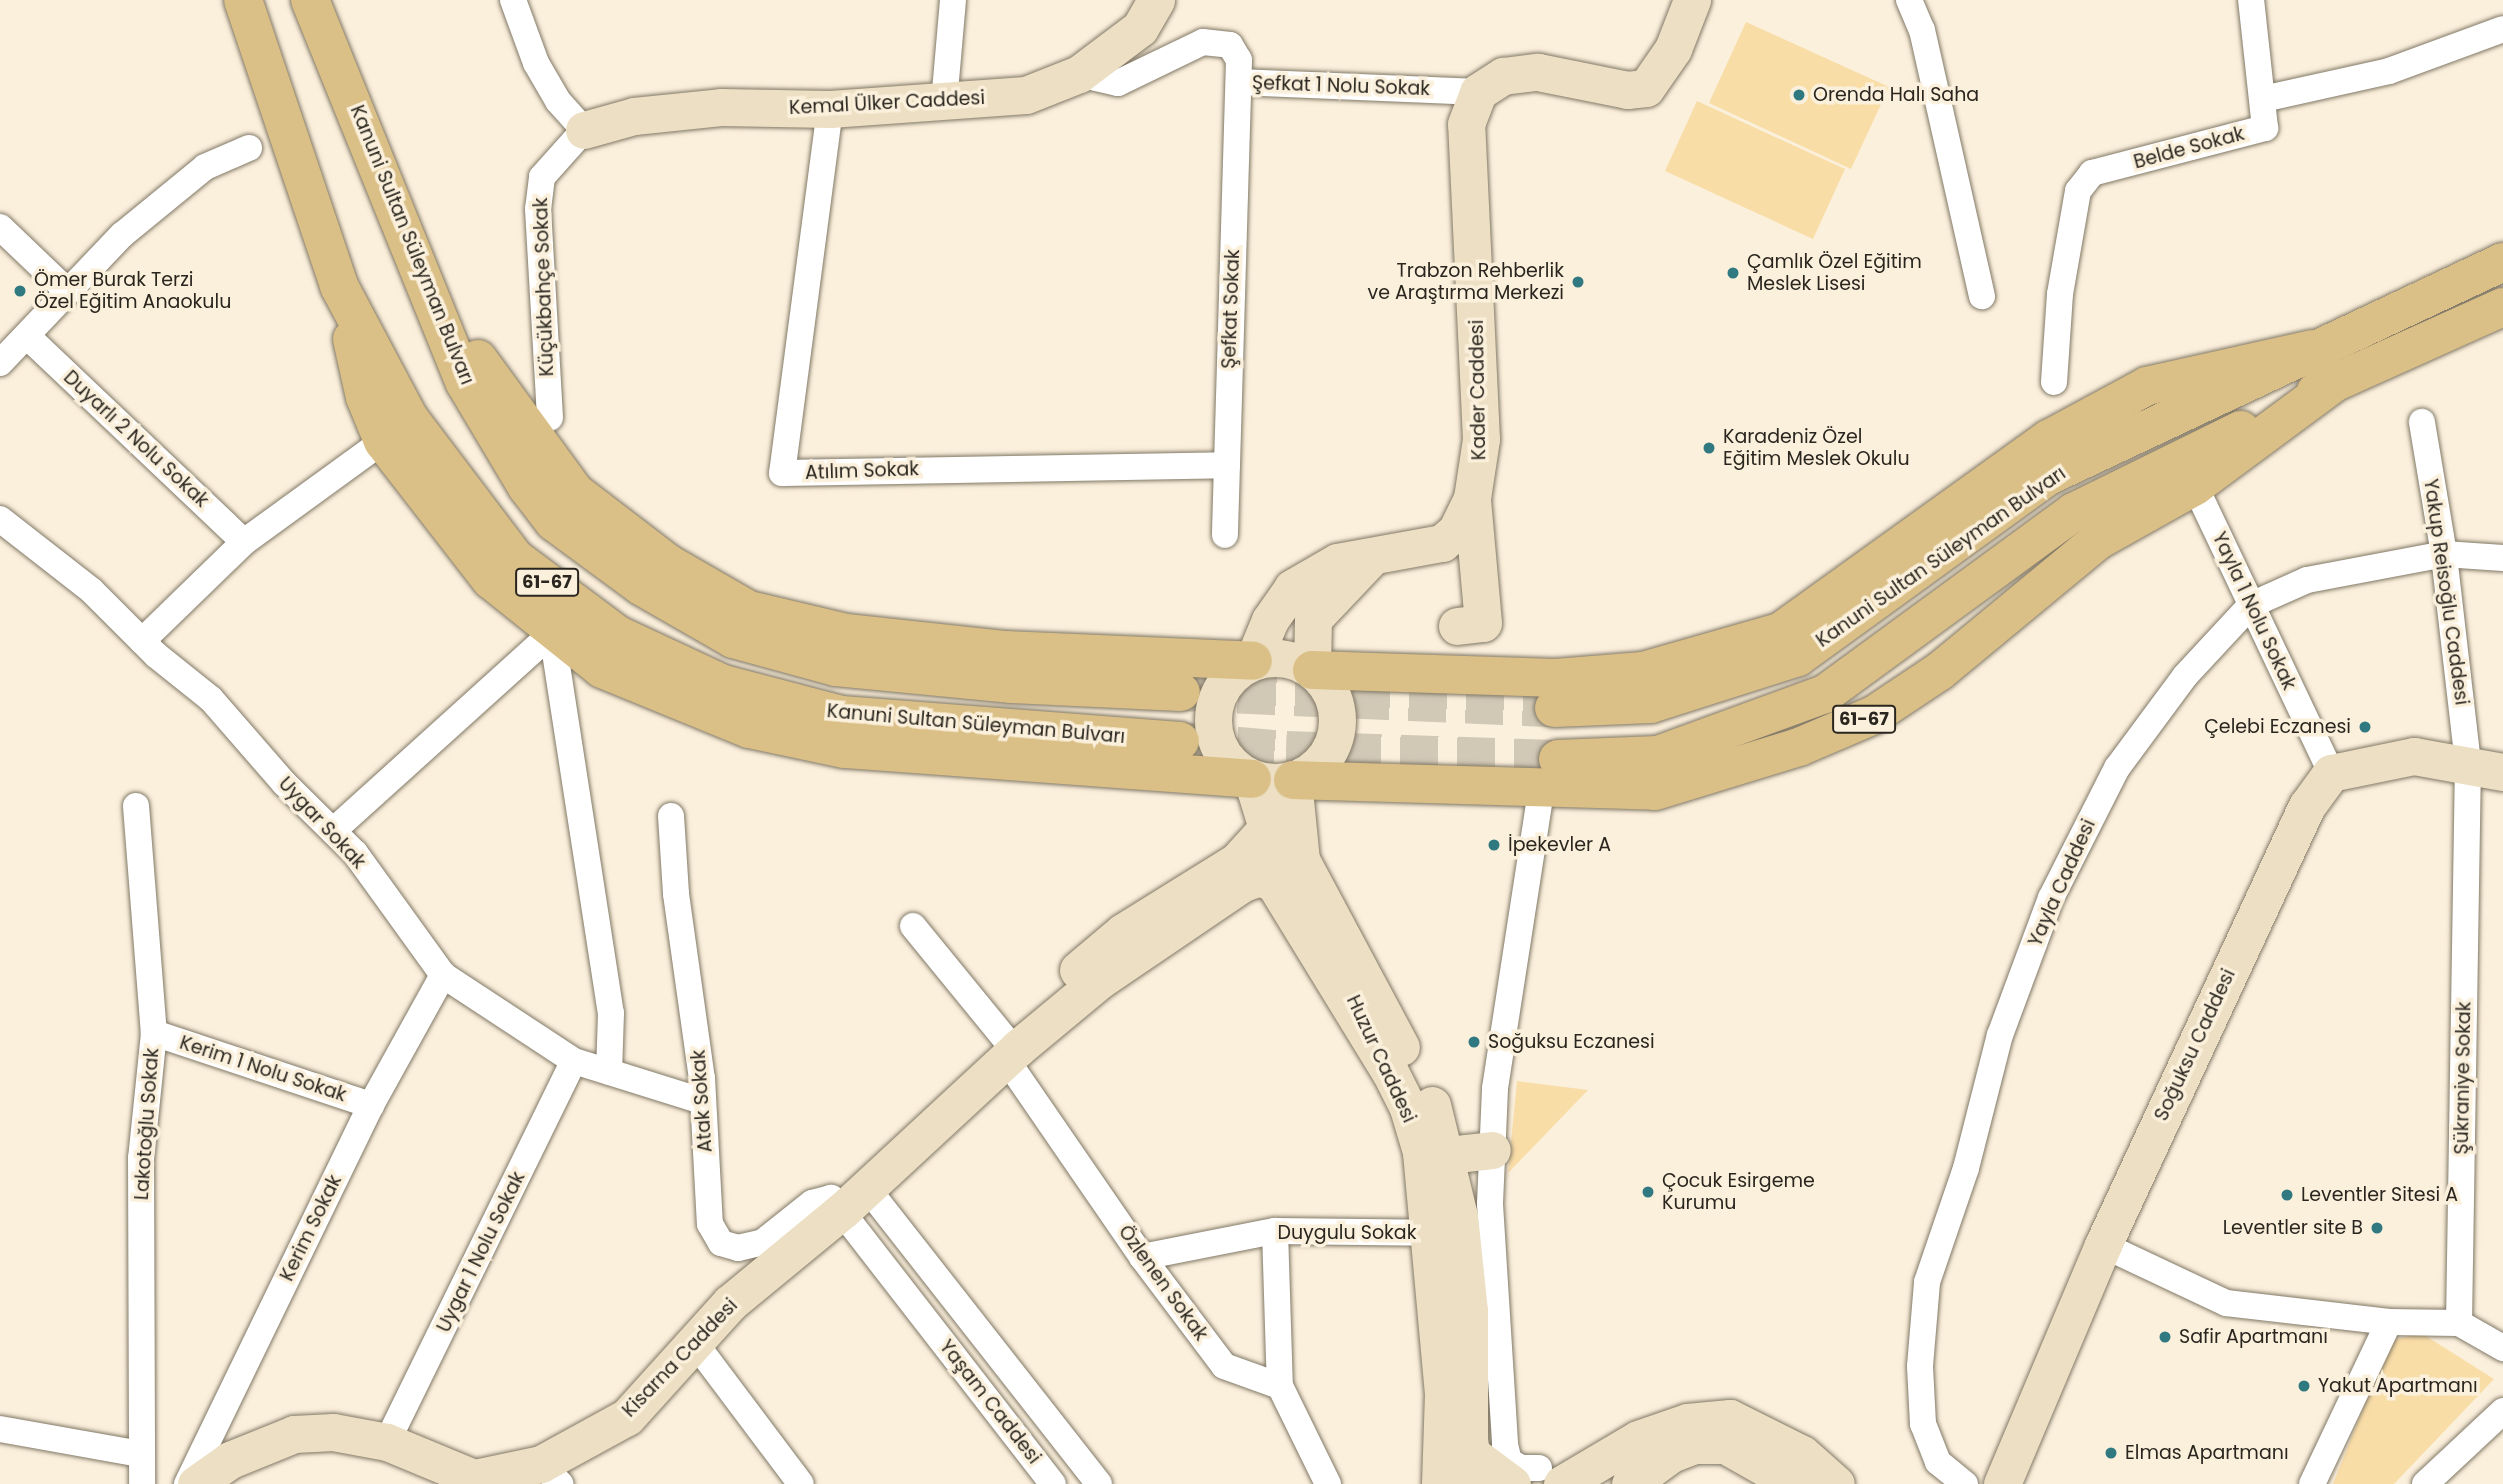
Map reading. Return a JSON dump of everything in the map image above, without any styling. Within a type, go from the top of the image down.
[{"type":"main road","name":"Kanuni Sultan Süleyman Bulvarı","points":[[243,0],[339,286],[409,418],[515,558],[618,635],[723,684],[841,715],[1180,741]]},
{"type":"main road","name":"Kanuni Sultan Süleyman Bulvarı","points":[[310,0],[465,383],[527,487],[554,522],[641,586],[733,639],[836,667],[1012,684],[1181,692]]},
{"type":"main road","name":"61-67","points":[[415,256],[485,371],[575,492],[669,564],[748,610],[846,633],[1006,650],[1253,662]]},
{"type":"main road","name":"Kanuni Sultan Süleyman Bulvarı","points":[[1554,708],[1651,704],[1798,657],[2048,477],[2312,349],[2503,262]]},
{"type":"main road","name":"61-67","points":[[339,286],[365,397],[383,441],[491,580],[552,633],[601,669],[705,714],[833,747],[1252,779]]},
{"type":"main road","name":"Kanuni Sultan Süleyman Bulvarı","points":[[1559,759],[1658,755],[1825,694],[2074,512],[2338,380],[2503,307]]},
{"type":"main road","name":"61-67","points":[[1312,670],[1556,678],[1643,671],[1780,632],[2049,439],[2147,386],[2312,349]]},
{"type":"main road","name":"61-67","points":[[1293,780],[1655,791],[1800,747],[1874,715],[1940,671],[2097,541],[2196,486],[2338,380]]},
{"type":"street","points":[[513,0],[536,63],[558,101],[584,131]]},
{"type":"street","points":[[944,103],[953,0]]},
{"type":"street","name":"Kemal Ülker Caddesi","points":[[584,131],[634,116],[721,107],[830,109],[944,103],[1027,94],[1079,74],[1140,28],[1156,0]]},
{"type":"street","points":[[1478,92],[1503,76],[1538,72],[1627,90],[1646,88],[1672,49],[1692,0]]},
{"type":"street","points":[[1909,0],[1922,30],[1982,296]]},
{"type":"street","points":[[2251,0],[2263,99],[2389,71],[2503,29]]},
{"type":"street","name":"Şefkat 1 Nolu Sokak","points":[[1079,74],[1118,83],[1203,42],[1230,45],[1239,60],[1238,82],[1478,92]]},
{"type":"street","name":"Şefkat Sokak","points":[[1225,535],[1238,82]]},
{"type":"street","name":"Kader Caddesi","points":[[1253,662],[1270,620],[1292,588],[1337,562],[1370,559],[1450,539],[1472,498],[1482,439],[1466,124],[1478,92]]},
{"type":"street","name":"Belde Sokak","points":[[2054,382],[2060,294],[2078,191],[2092,173],[2264,128],[2263,99]]},
{"type":"street","name":"Atılım Sokak","points":[[830,109],[782,473],[1227,465]]},
{"type":"street","name":"Küçükbahçe Sokak","points":[[550,418],[538,209],[542,177],[584,131]]},
{"type":"street","points":[[0,363],[122,235],[205,167],[249,148]]},
{"type":"street","points":[[0,227],[68,292]]},
{"type":"street","name":"Duyarlı 2 Nolu Sokak","points":[[27,336],[244,542]]},
{"type":"street","name":"Yakup Reisoğlu Caddesi","points":[[2422,422],[2444,554],[2468,763]]},
{"type":"street","points":[[142,641],[244,542],[383,441]]},
{"type":"street","name":"Yayla 1 Nolu Sokak","points":[[2196,486],[2331,772]]},
{"type":"street","points":[[1457,626],[1483,623],[1472,498]]},
{"type":"street","name":"Uygar Sokak","points":[[0,519],[91,590],[142,641],[211,699],[355,853],[443,975],[574,1061],[702,1101]]},
{"type":"street","name":"Yayla Caddesi","points":[[1965,1484],[1938,1462],[1923,1424],[1920,1366],[1927,1282],[1966,1168],[2000,1035],[2051,898],[2117,768],[2185,676],[2251,605],[2307,580],[2444,554],[2503,558]]},
{"type":"street","points":[[1293,780],[1325,758],[1338,721],[1326,684],[1312,670],[1313,619],[1370,559]]},
{"type":"street","points":[[332,831],[552,633]]},
{"type":"street","points":[[552,633],[611,1013],[609,1072]]},
{"type":"street","name":"61-67","points":[[1253,662],[1274,658],[1312,670]]},
{"type":"street","points":[[1252,779],[1220,751],[1213,730],[1213,709],[1221,688],[1253,662]]},
{"type":"street","points":[[2331,772],[2414,756],[2468,763],[2503,772]]},
{"type":"street","name":"Şükraniye Sokak","points":[[2459,1323],[2468,763]]},
{"type":"street","name":"Soğuksu Caddesi","points":[[2007,1482],[2103,1245],[2307,806],[2331,772]]},
{"type":"street","name":"61-67","points":[[1252,779],[1293,780]]},
{"type":"street","name":"Huzur Caddesi","points":[[1252,779],[1267,828],[1408,1108],[1421,1152],[1443,1393],[1440,1484]]},
{"type":"street","name":"Huzur Caddesi","points":[[1293,780],[1301,860],[1436,1112],[1448,1155],[1469,1311],[1473,1468]]},
{"type":"street","points":[[1538,1479],[1509,1461],[1505,1445],[1495,1323],[1492,1150],[1501,1042],[1539,804]]},
{"type":"street","name":"Lakotoğlu Sokak","points":[[136,806],[154,1033],[141,1157],[142,1484]]},
{"type":"street","name":"Atak Sokak","points":[[671,816],[702,1101],[710,1224],[721,1243],[738,1248],[763,1242],[821,1200],[855,1199]]},
{"type":"street","points":[[1013,1053],[1077,971],[1124,932],[1237,861],[1267,828]]},
{"type":"street","points":[[1013,1053],[1100,980],[1241,884],[1259,877],[1274,883],[1390,1072]]},
{"type":"street","name":"Özlenen Sokak","points":[[913,926],[1013,1053],[1142,1257],[1224,1366],[1280,1386]]},
{"type":"street","name":"Kerim Sokak","points":[[187,1484],[372,1105],[443,975]]},
{"type":"street","name":"Kerim 1 Nolu Sokak","points":[[154,1033],[372,1105]]},
{"type":"street","name":"Kisarna Caddesi","points":[[196,1484],[229,1460],[294,1434],[333,1432],[387,1442],[472,1481],[551,1474],[627,1417],[730,1303],[855,1199],[1013,1053]]},
{"type":"street","name":"Uygar 1 Nolu Sokak","points":[[387,1442],[574,1061]]},
{"type":"street","points":[[1448,1155],[1492,1150]]},
{"type":"street","name":"Yaşam Caddesi","points":[[855,1199],[963,1311],[1099,1484]]},
{"type":"street","name":"Yaşam Caddesi","points":[[855,1199],[935,1330],[1049,1479],[1073,1452]]},
{"type":"street","points":[[1275,1231],[1280,1386],[1328,1484]]},
{"type":"street","name":"Duygulu Sokak","points":[[1142,1257],[1275,1231],[1429,1233]]},
{"type":"street","points":[[2103,1245],[2226,1303],[2389,1322],[2459,1323],[2503,1348]]},
{"type":"street","name":"Yaşam Caddesi","points":[[935,1330],[963,1311]]},
{"type":"street","points":[[2312,1484],[2389,1322]]},
{"type":"street","points":[[695,1343],[801,1484]]},
{"type":"street","points":[[2425,1484],[2503,1411]]},
{"type":"street","points":[[1473,1468],[1538,1479],[1687,1422],[1730,1418],[1802,1454],[1836,1484]]},
{"type":"street","points":[[0,1429],[141,1454]]},
{"type":"street","points":[[1630,1484],[1671,1454],[1695,1445],[1725,1446],[1794,1484]]},
{"type":"shaded area","name":"Orenda Halı Saha","points":[[1746,22],[1889,87],[1851,169],[1709,103]]},
{"type":"shaded area","name":"Orenda Halı Saha","points":[[1697,101],[1845,169],[1813,239],[1665,171]]},
{"type":"shaded area","points":[[1517,1081],[1588,1090],[1508,1173]]},
{"type":"shaded area","points":[[2421,1333],[2494,1379],[2394,1484],[2333,1484],[2390,1341]]},
{"type":"tunnel","points":[[1181,692],[1554,708]]},
{"type":"tunnel","points":[[1180,741],[1286,750],[1558,759]]},
{"type":"place","name":"Orenda Halı Saha","points":[[1799,95]]},
{"type":"place","name":"Çamlık Özel Eğitim Meslek Lisesi","points":[[1733,273]]},
{"type":"place","name":"Trabzon Rehberlik ve Araştırma Merkezi","points":[[1578,282]]},
{"type":"place","name":"Ömer Burak Terzi Özel Eğitim Anaokulu","points":[[20,291]]},
{"type":"place","name":"Karadeniz Özel Eğitim Meslek Okulu","points":[[1709,448]]},
{"type":"place","name":"Çelebi Eczanesi","points":[[2365,727]]},
{"type":"place","name":"İpekevler A","points":[[1494,845]]},
{"type":"place","name":"Soğuksu Eczanesi","points":[[1474,1042]]},
{"type":"place","name":"Çocuk Esirgeme Kurumu","points":[[1648,1192]]},
{"type":"place","name":"Leventler Sitesi A","points":[[2287,1195]]},
{"type":"place","name":"Leventler site B","points":[[2377,1228]]},
{"type":"place","name":"Safir Apartmanı","points":[[2165,1337]]},
{"type":"place","name":"Yakut Apartmanı","points":[[2304,1386]]},
{"type":"place","name":"Elmas Apartmanı","points":[[2111,1453]]}]
